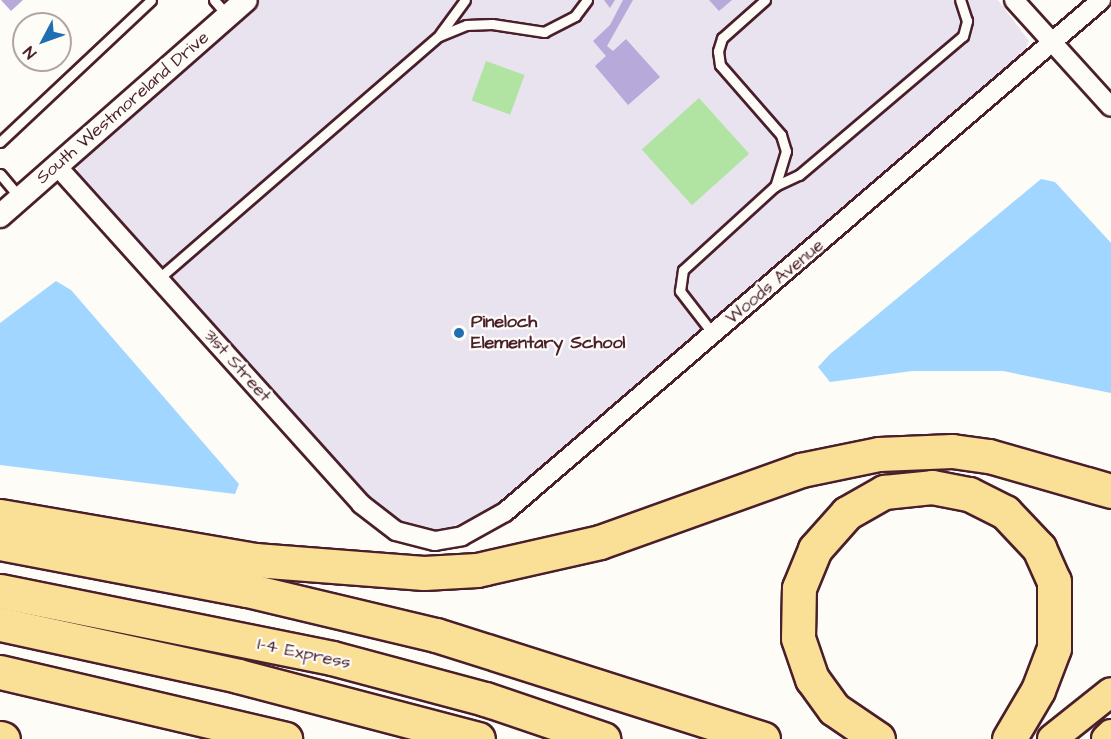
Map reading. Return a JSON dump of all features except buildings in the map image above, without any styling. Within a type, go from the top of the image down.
[{"type":"highway","points":[[0,516],[255,560],[424,573],[477,570],[590,545],[801,470],[879,454],[989,456],[1111,491]]},
{"type":"highway","points":[[878,739],[834,708],[812,679],[798,638],[799,588],[815,549],[847,513],[884,492],[932,486],[969,494],[1005,512],[1039,548],[1054,581],[1054,648],[1038,690],[1009,739]]},
{"type":"highway","points":[[0,543],[384,622],[498,651],[763,739]]},
{"type":"highway","name":"I-4 Express","points":[[0,591],[332,658],[485,699],[603,739]]},
{"type":"highway","name":"I-4 Express","points":[[0,624],[238,676],[478,739]]},
{"type":"highway","points":[[0,672],[285,739]]},
{"type":"highway","points":[[720,724],[751,739]]},
{"type":"main road","points":[[1052,739],[1111,692]]},
{"type":"main road","points":[[1106,739],[1111,734]]},
{"type":"street","name":"South Westmoreland Drive","points":[[0,216],[221,8],[246,0]]},
{"type":"street","points":[[1014,0],[1111,108]]},
{"type":"street","name":"Woods Avenue","points":[[435,541],[462,536],[505,512],[714,335],[1101,0]]},
{"type":"street","name":"31st Street","points":[[56,165],[361,504],[396,531],[435,541]]},
{"type":"lane","points":[[0,142],[151,0]]},
{"type":"lane","points":[[158,279],[439,36],[465,0]]},
{"type":"lane","points":[[439,36],[466,26],[492,24],[544,32],[575,16],[586,0]]},
{"type":"lane","points":[[765,0],[722,38],[718,51],[720,65],[781,135],[786,152],[775,186]]},
{"type":"lane","points":[[714,335],[680,291],[683,270],[775,186],[799,175],[963,36],[967,21],[960,0]]},
{"type":"lane","points":[[0,174],[20,198]]},
{"type":"shaded area","name":"Pineloch Elementary School","points":[[259,0],[998,0],[1029,41],[1021,58],[501,505],[442,531],[418,529],[374,506],[79,179],[77,167],[84,154]]},
{"type":"green space","points":[[486,61],[525,75],[510,114],[472,100]]},
{"type":"green space","points":[[699,98],[749,154],[692,205],[642,150]]},
{"type":"water","points":[[1041,179],[1055,182],[1111,243],[1111,393],[1003,371],[912,371],[830,382],[818,367],[830,354]]},
{"type":"water","points":[[56,281],[71,290],[239,484],[235,494],[0,465],[0,323]]},
{"type":"place","name":"Pineloch Elementary School","points":[[459,333]]}]
